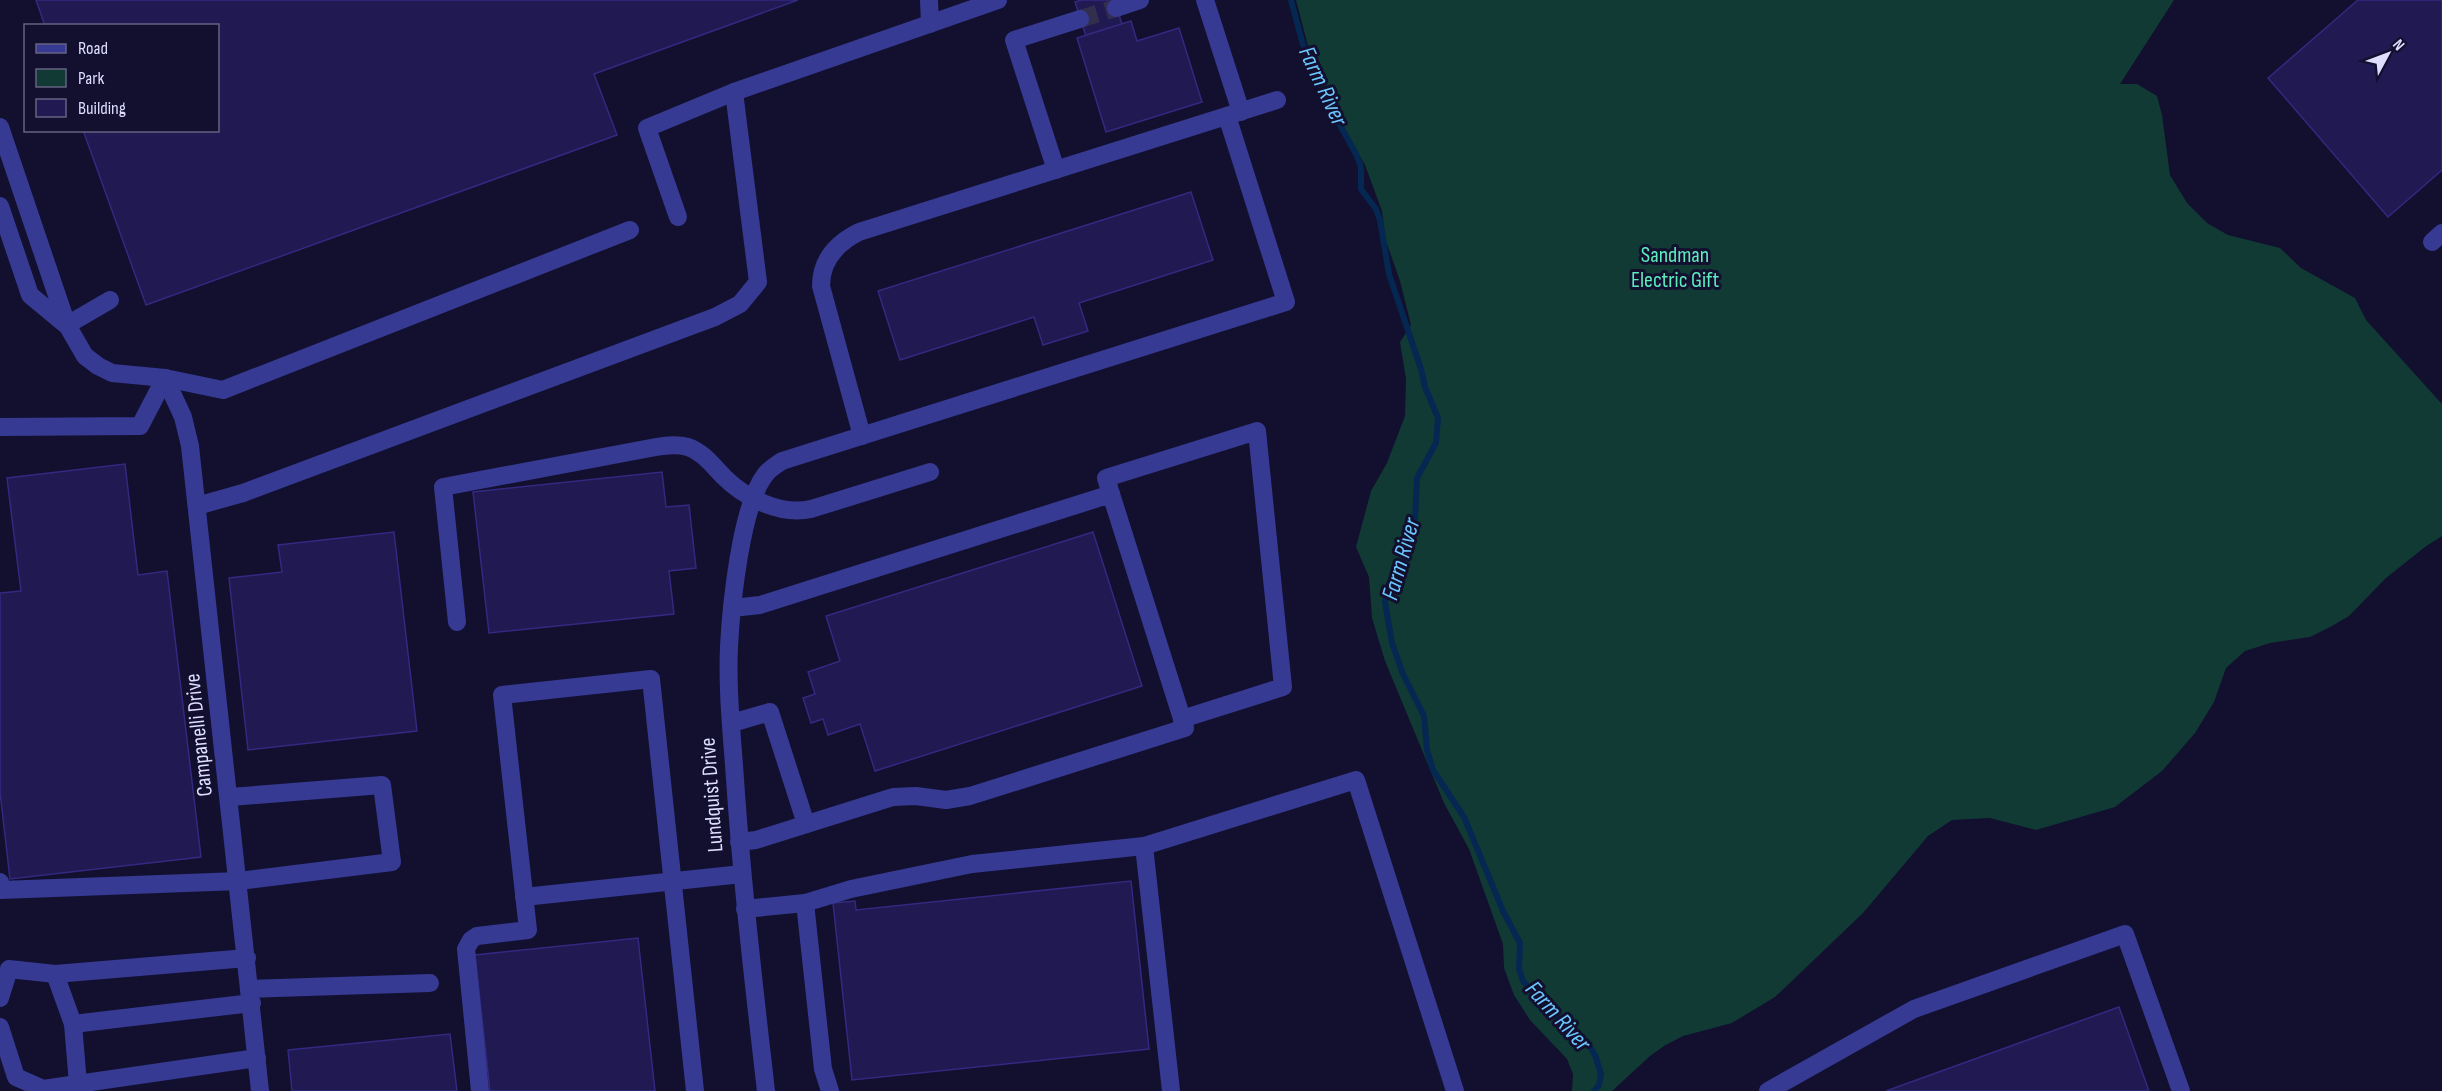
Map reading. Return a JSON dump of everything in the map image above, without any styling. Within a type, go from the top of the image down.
[{"type":"street","points":[[929,0],[930,24]]},
{"type":"street","points":[[678,217],[647,128],[734,92],[998,0]]},
{"type":"street","points":[[1116,8],[1140,0]]},
{"type":"street","points":[[1205,0],[1234,114]]},
{"type":"street","points":[[1056,170],[1014,40],[1080,19]]},
{"type":"street","points":[[197,506],[243,493],[715,317],[740,304],[758,282],[734,92]]},
{"type":"street","points":[[862,436],[823,296],[821,277],[827,259],[840,243],[859,232],[1277,100]]},
{"type":"street","name":"Lundquist Drive","points":[[766,1091],[745,909],[728,668],[738,562],[754,498],[764,476],[775,465],[862,436],[1286,302],[1234,114]]},
{"type":"street","points":[[1,136],[67,325],[85,356],[112,373],[165,378],[224,390],[630,230]]},
{"type":"street","points":[[0,206],[30,295],[67,325]]},
{"type":"street","points":[[67,325],[110,300]]},
{"type":"street","points":[[0,427],[140,426],[165,378]]},
{"type":"street","name":"Campanelli Drive","points":[[165,378],[187,432],[197,506],[260,1091]]},
{"type":"street","points":[[740,842],[756,840],[893,797],[916,796],[946,800],[970,796],[1185,728],[1182,719],[1106,478],[1257,430],[1283,687],[1182,719]]},
{"type":"street","points":[[457,622],[443,487],[656,447],[679,445],[700,454],[733,485],[754,498],[783,510],[803,511],[930,472]]},
{"type":"street","points":[[732,608],[760,604],[1111,494]]},
{"type":"street","points":[[480,1091],[466,949],[471,940],[477,936],[528,930],[502,694],[651,679],[695,1091]]},
{"type":"street","points":[[732,723],[770,712],[806,824]]},
{"type":"street","points":[[745,909],[805,903],[841,891],[964,865],[1144,846],[1356,780],[1455,1091]]},
{"type":"street","points":[[0,882],[1,890],[239,881],[392,862],[382,785],[230,797]]},
{"type":"street","points":[[1144,846],[1171,1091]]},
{"type":"street","points":[[524,897],[742,874]]},
{"type":"street","points":[[805,903],[823,1069],[830,1091]]},
{"type":"street","points":[[1768,1091],[1914,1009],[2124,934],[2181,1091]]},
{"type":"street","points":[[0,998],[9,969],[55,974],[247,958]]},
{"type":"street","points":[[55,974],[73,1024],[78,1084]]},
{"type":"street","points":[[73,1024],[251,996],[430,983]]},
{"type":"street","points":[[0,1027],[18,1084],[43,1089],[257,1058]]},
{"type":"green space","name":"Sandman Electric Gift","points":[[1296,0],[2174,0],[2120,84],[2137,84],[2157,96],[2162,115],[2170,175],[2187,203],[2207,223],[2228,235],[2280,248],[2301,268],[2355,298],[2366,320],[2442,404],[2442,536],[2386,578],[2349,616],[2332,626],[2310,637],[2270,643],[2245,651],[2226,668],[2214,702],[2195,733],[2162,771],[2115,807],[2036,830],[1990,818],[1952,820],[1928,836],[1863,913],[1775,997],[1732,1023],[1683,1036],[1664,1046],[1612,1091],[1572,1091],[1573,1074],[1567,1059],[1530,1020],[1514,995],[1504,968],[1503,944],[1469,849],[1444,803],[1385,661],[1372,618],[1369,577],[1356,547],[1371,491],[1387,463],[1405,416],[1406,379],[1400,342],[1411,325],[1400,281],[1386,241],[1382,211],[1365,165],[1340,122],[1319,77]]},
{"type":"building","points":[[36,0],[798,0],[594,74],[617,135],[146,305],[84,132],[219,132],[219,24],[44,24]]},
{"type":"building","points":[[1114,0],[1122,24],[1086,36],[1075,2]]},
{"type":"building","points":[[2358,0],[2442,0],[2442,170],[2388,217],[2268,78]]},
{"type":"building","points":[[1131,21],[1137,41],[1179,28],[1202,102],[1106,132],[1077,38]]},
{"type":"building","points":[[1191,192],[1213,260],[1079,303],[1088,331],[1043,345],[1034,317],[900,360],[878,291]]},
{"type":"building","points":[[125,464],[138,575],[167,571],[201,857],[10,879],[0,792],[0,593],[21,591],[7,478]]},
{"type":"building","points":[[662,472],[666,507],[689,505],[696,568],[669,571],[674,614],[489,633],[473,492]]},
{"type":"building","points":[[394,532],[417,731],[248,750],[229,578],[282,572],[278,545]]},
{"type":"building","points":[[1093,532],[1142,686],[875,771],[860,724],[828,735],[823,719],[811,723],[803,698],[815,694],[808,672],[840,661],[826,616]]},
{"type":"building","points":[[1131,881],[1149,1049],[852,1080],[833,903],[855,901],[856,910]]},
{"type":"building","points":[[638,938],[655,1091],[490,1091],[475,955]]},
{"type":"building","points":[[2119,1007],[2149,1091],[1886,1091]]},
{"type":"building","points":[[450,1034],[457,1091],[292,1091],[288,1050]]},
{"type":"waterway","name":"Farm River","points":[[1291,0],[1303,45],[1324,96],[1361,167],[1361,189],[1376,209],[1380,220],[1389,274],[1425,387],[1438,418],[1436,443],[1417,478],[1415,520],[1407,556],[1394,573],[1388,586],[1385,602],[1392,643],[1403,674],[1424,716],[1427,750],[1433,770],[1464,817],[1503,911],[1520,943],[1519,969],[1523,981],[1551,1012],[1587,1042],[1595,1055],[1601,1074],[1599,1085],[1594,1091]]},
{"type":"tunnel","points":[[1080,19],[1116,8]]}]
